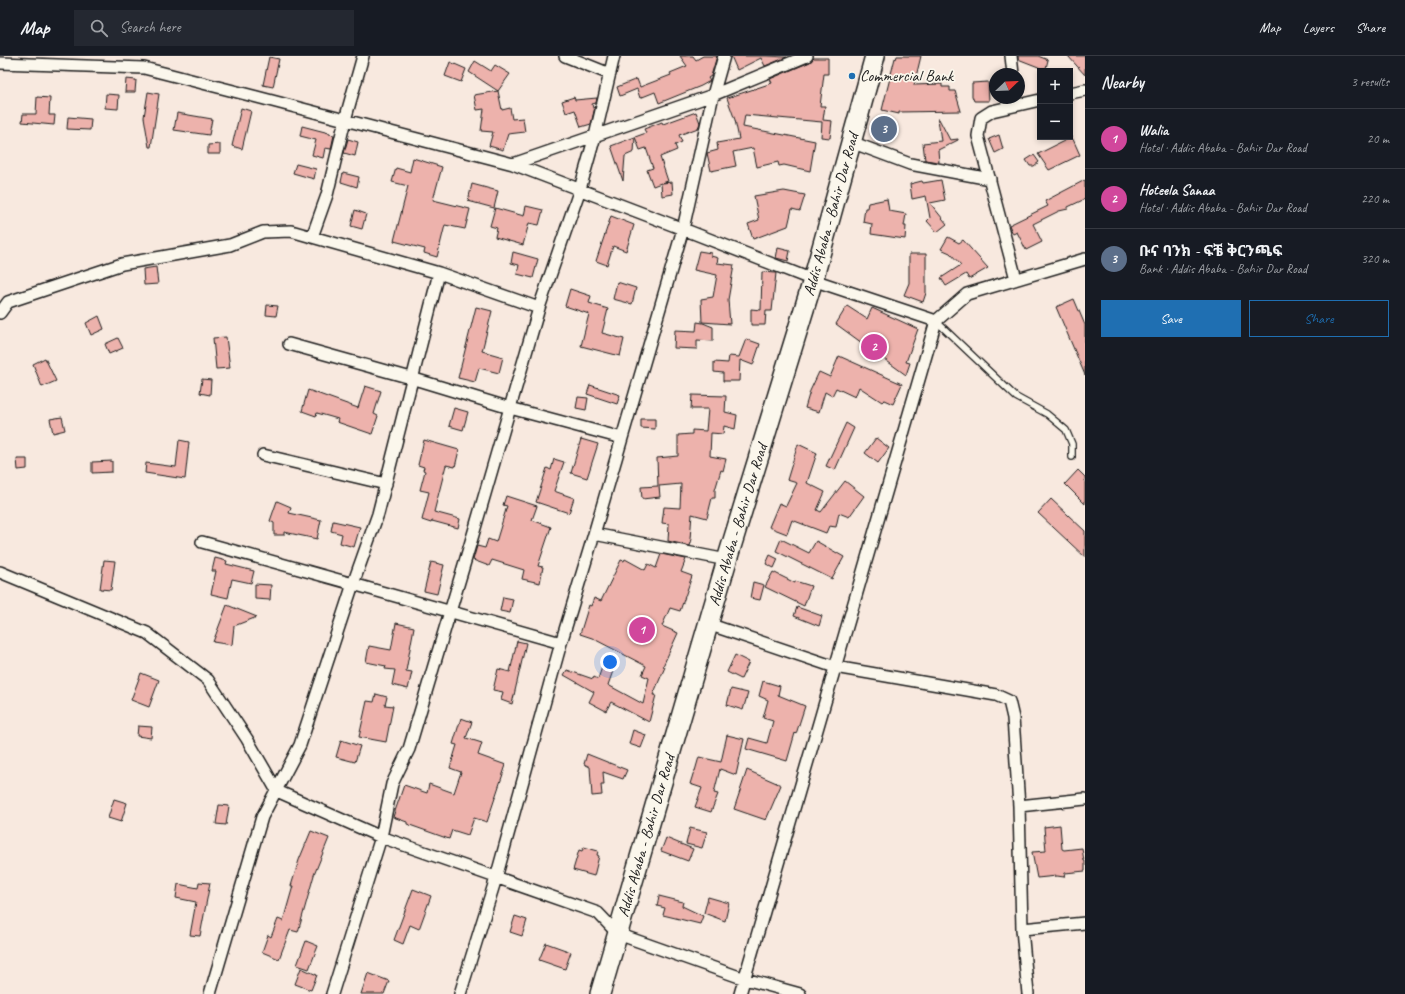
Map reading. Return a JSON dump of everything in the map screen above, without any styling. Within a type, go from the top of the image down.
[{"type":"highway","name":"Addis Ababa - Bahir Dar Road","points":[[600,994],[727,560],[813,280],[876,56]]},
{"type":"street","points":[[312,237],[327,195],[345,120],[363,56]]},
{"type":"street","points":[[565,56],[610,74]]},
{"type":"street","points":[[332,994],[381,838],[392,784],[409,749],[539,308],[580,189],[596,136],[614,56]]},
{"type":"street","points":[[460,994],[496,878],[561,643],[684,229],[713,95],[724,56]]},
{"type":"street","points":[[513,164],[713,95],[807,56]]},
{"type":"street","points":[[1011,56],[1012,68]]},
{"type":"street","points":[[0,63],[144,68],[513,164],[813,280],[936,321]]},
{"type":"street","points":[[1073,93],[1085,90]]},
{"type":"street","points":[[1025,101],[1037,100]]},
{"type":"street","points":[[1010,104],[992,111],[981,118],[978,136],[1016,279]]},
{"type":"street","points":[[851,142],[910,164],[990,179]]},
{"type":"street","points":[[0,313],[8,302],[122,264],[230,244],[263,232],[291,231],[438,273],[539,308]]},
{"type":"street","points":[[740,994],[936,321],[967,294],[1085,259]]},
{"type":"street","points":[[210,994],[262,817],[278,791],[300,746],[353,584],[378,514],[438,273]]},
{"type":"street","points":[[289,344],[411,378],[510,408],[622,438]]},
{"type":"street","points":[[263,456],[386,484]]},
{"type":"street","points":[[594,534],[727,560]]},
{"type":"street","points":[[202,542],[561,643]]},
{"type":"street","points":[[0,572],[147,633],[208,680],[247,739],[278,791],[381,838],[598,913],[618,934],[745,978],[800,994]]},
{"type":"street","points":[[708,624],[835,667],[996,694],[1009,701],[1013,718],[1019,806],[1022,929],[1028,994]]},
{"type":"street","points":[[1019,806],[1085,799]]},
{"type":"street","points":[[1022,929],[1085,922]]},
{"type":"lane","points":[[936,321],[1016,397],[1047,414],[1066,430],[1072,444],[1072,457]]},
{"type":"building","points":[[680,56],[693,56],[696,60],[703,56],[717,56],[711,76],[708,78],[710,81],[659,103],[655,92],[640,98],[637,89],[620,96],[617,87],[637,79],[640,87],[671,75],[670,73],[687,66]]},
{"type":"building","points":[[731,56],[787,57],[765,66],[761,58],[737,70]]},
{"type":"building","points":[[897,56],[921,56],[914,85],[942,84],[942,87],[950,87],[950,91],[955,91],[961,111],[899,112],[899,114],[882,110],[895,58],[896,59]]},
{"type":"building","points":[[1018,56],[1038,56],[1048,60],[1046,68],[1041,68],[1018,59]]},
{"type":"building","points":[[1068,56],[1085,56],[1085,75]]},
{"type":"building","points":[[269,57],[279,59],[273,87],[263,85]]},
{"type":"building","points":[[814,58],[828,58],[828,74],[824,74],[820,106],[825,106],[823,120],[832,121],[830,138],[821,137],[822,122],[745,115],[743,127],[815,141],[810,171],[784,165],[779,166],[778,162],[757,167],[753,148],[733,152],[736,166],[711,171],[707,153],[718,150],[717,143],[739,139],[735,120],[727,98],[772,83],[770,79],[810,62]]},
{"type":"building","points":[[475,61],[491,71],[495,65],[510,74],[498,91],[469,72]]},
{"type":"building","points":[[450,62],[466,69],[461,82],[445,76]]},
{"type":"building","points":[[126,79],[136,80],[135,92],[125,92]]},
{"type":"building","points":[[988,82],[989,101],[974,101],[972,96],[972,83]]},
{"type":"building","points":[[498,91],[502,110],[510,108],[512,119],[523,118],[525,132],[508,134],[503,150],[489,146],[493,132],[481,131],[484,109],[477,110],[474,95]]},
{"type":"building","points":[[148,92],[159,94],[151,147],[149,147],[144,117]]},
{"type":"building","points":[[106,94],[119,95],[118,109],[105,108]]},
{"type":"building","points":[[37,97],[50,98],[49,115],[55,115],[54,125],[22,122],[23,114],[36,114]]},
{"type":"building","points":[[574,97],[575,100],[597,98],[596,103],[592,104],[593,108],[595,107],[591,124],[581,127],[575,110],[566,113],[562,101]]},
{"type":"building","points":[[241,108],[251,111],[242,149],[232,146]]},
{"type":"building","points":[[696,112],[700,123],[698,128],[679,135],[682,142],[675,145],[677,150],[660,157],[668,181],[662,183],[672,182],[673,194],[662,196],[661,183],[653,186],[647,170],[653,168],[646,148],[640,150],[635,137],[646,133],[644,129]]},
{"type":"building","points":[[177,113],[212,119],[209,135],[174,130]]},
{"type":"building","points":[[68,117],[91,119],[90,130],[67,129]]},
{"type":"building","points":[[938,119],[950,140],[958,140],[938,150],[939,162],[925,160],[923,143],[941,141]]},
{"type":"building","points":[[302,126],[334,135],[331,149],[325,148],[323,158],[312,155],[316,140],[300,136]]},
{"type":"building","points":[[999,135],[1003,149],[995,153],[989,139]]},
{"type":"building","points":[[635,137],[634,152],[625,156],[623,181],[611,146]]},
{"type":"building","points":[[348,139],[358,142],[355,156],[344,153]]},
{"type":"building","points":[[1073,139],[1080,155],[1049,170],[1038,154],[1066,140]]},
{"type":"building","points":[[220,144],[220,154],[208,154],[208,145]]},
{"type":"building","points":[[1034,155],[1039,162],[1034,166],[1030,166],[1026,160]]},
{"type":"building","points":[[413,158],[442,167],[433,200],[470,209],[465,229],[445,225],[437,257],[424,253],[425,249],[394,241],[408,186],[392,182],[396,168],[410,172]]},
{"type":"building","points":[[296,164],[316,169],[314,179],[293,173]]},
{"type":"building","points":[[343,173],[359,177],[357,187],[341,182]]},
{"type":"building","points":[[941,180],[945,200],[930,203],[947,224],[937,232],[927,221],[930,218],[926,196],[912,199],[910,184],[922,181],[923,183]]},
{"type":"building","points":[[1085,180],[1085,199],[1068,207],[1068,209],[1059,211],[1033,224],[1042,242],[1026,250],[1017,232],[1013,234],[1009,225],[1048,206],[1045,201]]},
{"type":"building","points":[[472,184],[498,191],[494,208],[468,201]]},
{"type":"building","points":[[784,191],[805,195],[800,211],[792,209],[788,226],[753,239],[748,224],[759,220],[754,196]]},
{"type":"building","points":[[887,199],[889,211],[906,214],[904,226],[906,226],[905,239],[871,234],[872,224],[863,222],[865,208],[867,208],[868,203]]},
{"type":"building","points":[[526,206],[543,210],[539,225],[529,223],[523,245],[495,237],[497,228],[490,226],[495,208],[524,216]]},
{"type":"building","points":[[355,210],[366,214],[362,229],[351,226]]},
{"type":"building","points":[[611,216],[634,225],[626,251],[613,246],[607,265],[596,261]]},
{"type":"building","points":[[948,237],[959,243],[963,240],[988,268],[969,279],[966,274],[946,286],[941,278],[961,265],[950,253],[941,249]]},
{"type":"building","points":[[778,248],[790,251],[788,261],[776,258]]},
{"type":"building","points":[[699,251],[711,253],[711,256],[718,258],[717,263],[734,265],[728,300],[730,324],[702,322],[701,299],[713,297],[717,275],[694,270]]},
{"type":"building","points":[[513,252],[538,259],[533,278],[517,274],[519,265],[511,263]]},
{"type":"building","points":[[909,254],[926,254],[926,293],[923,302],[904,295],[909,283]]},
{"type":"building","points":[[156,267],[158,284],[144,285],[143,269]]},
{"type":"building","points":[[762,272],[776,273],[772,311],[766,311],[765,325],[751,325],[751,309],[761,310]]},
{"type":"building","points":[[617,282],[636,288],[632,304],[613,299]]},
{"type":"building","points":[[570,289],[591,296],[589,303],[608,309],[602,333],[624,339],[620,356],[581,346],[589,314],[565,306]]},
{"type":"building","points":[[1074,299],[1085,325],[1085,375],[1056,307]]},
{"type":"building","points":[[267,305],[278,306],[276,316],[266,315]]},
{"type":"building","points":[[847,306],[867,319],[872,308],[918,329],[906,362],[910,363],[906,375],[836,324]]},
{"type":"building","points":[[476,307],[492,311],[482,351],[503,357],[499,373],[479,368],[475,382],[458,378]]},
{"type":"building","points":[[99,316],[104,329],[91,335],[86,323]]},
{"type":"building","points":[[697,322],[713,327],[713,341],[697,340],[697,349],[674,348],[675,330],[696,331]]},
{"type":"building","points":[[226,337],[230,368],[216,369],[213,338]]},
{"type":"building","points":[[118,338],[123,348],[109,354],[105,344]]},
{"type":"building","points":[[746,339],[760,344],[753,365],[740,360],[739,381],[723,381],[723,373],[714,372],[714,362],[728,363],[729,356],[739,357]]},
{"type":"building","points":[[839,356],[902,384],[893,404],[884,400],[882,402],[859,387],[855,397],[836,388],[832,396],[825,392],[819,412],[805,408],[810,391],[819,372],[830,377]]},
{"type":"building","points":[[45,358],[56,381],[42,387],[33,364]]},
{"type":"building","points":[[202,379],[211,380],[210,395],[200,393]]},
{"type":"building","points":[[590,385],[620,395],[617,404],[587,394]]},
{"type":"building","points":[[365,386],[381,391],[374,414],[378,416],[372,434],[337,422],[338,419],[317,413],[316,416],[302,411],[308,390],[358,408]]},
{"type":"building","points":[[692,395],[726,396],[725,412],[737,415],[735,429],[724,426],[723,434],[711,433],[710,456],[726,459],[715,490],[715,498],[712,498],[707,518],[692,514],[690,539],[692,539],[690,546],[668,541],[669,524],[662,523],[664,507],[680,508],[681,484],[659,486],[660,497],[642,499],[641,487],[658,486],[657,458],[678,456],[678,435],[692,434],[692,430],[706,431],[708,409],[691,409]]},
{"type":"building","points":[[578,397],[588,398],[586,410],[576,408]]},
{"type":"building","points":[[454,408],[468,412],[463,430],[449,426]]},
{"type":"building","points":[[62,417],[65,430],[53,433],[50,419]]},
{"type":"building","points":[[641,419],[655,419],[655,429],[641,428]]},
{"type":"building","points":[[846,423],[854,428],[835,470],[826,466]]},
{"type":"building","points":[[876,438],[889,448],[878,463],[865,453]]},
{"type":"building","points":[[581,439],[598,444],[587,478],[571,473]]},
{"type":"building","points":[[179,440],[189,442],[185,479],[145,473],[146,463],[176,467]]},
{"type":"building","points":[[424,440],[459,450],[455,467],[446,465],[434,512],[460,519],[458,528],[422,520],[429,492],[420,490],[425,471],[423,470],[424,467],[418,465]]},
{"type":"building","points":[[798,444],[817,453],[807,483],[825,492],[817,510],[821,512],[845,481],[864,496],[849,517],[839,513],[836,527],[829,526],[826,533],[792,520],[787,534],[769,527],[779,503],[786,506],[797,483],[787,480]]},
{"type":"building","points":[[17,459],[27,459],[27,469],[18,470]]},
{"type":"building","points":[[554,459],[564,462],[554,491],[574,498],[569,513],[536,502],[547,468],[551,470]]},
{"type":"building","points":[[112,461],[112,472],[92,473],[92,462]]},
{"type":"building","points":[[1078,470],[1085,477],[1085,504],[1065,484]]},
{"type":"building","points":[[506,496],[537,506],[532,520],[551,527],[538,566],[543,567],[540,583],[522,579],[524,570],[492,560],[489,566],[473,560],[477,546],[485,548],[488,539],[496,542],[507,506],[503,505]]},
{"type":"building","points":[[1051,499],[1085,531],[1085,557],[1038,513]]},
{"type":"building","points":[[277,501],[291,507],[289,513],[321,520],[317,539],[284,532],[284,535],[274,535],[274,523],[270,521]]},
{"type":"building","points":[[333,521],[360,527],[354,547],[340,543],[342,534],[331,531]]},
{"type":"building","points":[[781,539],[809,553],[816,541],[844,557],[832,579],[776,551]]},
{"type":"building","points":[[661,554],[686,559],[681,572],[692,576],[680,611],[670,608],[662,626],[678,633],[663,666],[665,667],[653,695],[656,695],[649,722],[611,702],[606,711],[589,702],[594,692],[564,675],[567,670],[593,679],[594,677],[598,679],[602,667],[613,671],[608,685],[643,704],[649,678],[642,675],[646,666],[592,638],[580,634],[589,605],[591,606],[594,598],[601,601],[621,560],[624,561],[625,559],[645,570],[648,564],[656,568]]},
{"type":"building","points":[[770,555],[778,559],[774,568],[766,564]]},
{"type":"building","points":[[215,558],[227,561],[226,564],[254,571],[251,583],[232,579],[228,598],[211,594],[216,571],[212,571]]},
{"type":"building","points":[[104,560],[115,561],[111,590],[100,589]]},
{"type":"building","points":[[431,562],[444,565],[437,594],[424,591]]},
{"type":"building","points":[[773,572],[795,583],[795,581],[811,586],[804,606],[765,587]]},
{"type":"building","points":[[753,582],[764,585],[760,600],[750,598]]},
{"type":"building","points":[[255,584],[271,585],[270,600],[255,599]]},
{"type":"building","points":[[503,597],[513,599],[510,613],[500,611]]},
{"type":"building","points":[[227,605],[257,617],[234,626],[232,645],[213,642]]},
{"type":"building","points":[[797,607],[822,616],[819,626],[794,616]]},
{"type":"building","points":[[396,623],[414,627],[406,671],[412,672],[408,689],[392,685],[395,670],[385,669],[386,666],[366,662],[369,646],[391,650]]},
{"type":"building","points":[[517,641],[526,643],[512,704],[501,700],[503,692],[493,690],[498,669],[510,672]]},
{"type":"building","points":[[735,655],[749,662],[741,679],[727,672]]},
{"type":"building","points":[[141,673],[159,680],[149,707],[131,700]]},
{"type":"building","points":[[763,681],[780,686],[778,695],[805,706],[787,761],[746,749],[749,738],[767,743],[773,721],[763,718],[768,700],[759,696]]},
{"type":"building","points":[[731,689],[748,693],[743,710],[727,705]]},
{"type":"building","points":[[376,694],[387,697],[385,705],[393,706],[386,742],[359,737],[367,701],[374,702]]},
{"type":"building","points":[[461,718],[472,722],[466,738],[482,743],[478,755],[506,765],[487,822],[474,818],[468,835],[452,830],[449,839],[407,824],[407,822],[393,817],[404,785],[427,793],[429,784],[454,793],[461,772],[450,768],[457,745],[453,744]]},
{"type":"building","points":[[138,726],[152,727],[151,738],[137,736]]},
{"type":"building","points":[[633,730],[646,735],[641,748],[629,744]]},
{"type":"building","points":[[727,735],[744,739],[736,775],[720,769],[714,793],[718,794],[711,812],[695,807],[702,788],[690,784],[699,757],[721,762]]},
{"type":"building","points":[[341,740],[360,746],[355,762],[336,757]]},
{"type":"building","points":[[587,754],[627,770],[623,779],[603,772],[604,785],[601,785],[602,795],[592,796],[590,767],[584,764]]},
{"type":"building","points":[[747,770],[781,785],[766,820],[734,809]]},
{"type":"building","points":[[114,799],[127,803],[121,822],[108,818]]},
{"type":"building","points":[[219,805],[229,806],[226,825],[216,824]]},
{"type":"building","points":[[1060,825],[1062,849],[1082,848],[1085,861],[1085,871],[1065,873],[1064,877],[1057,876],[1037,878],[1032,852],[1046,851],[1044,827]]},
{"type":"building","points":[[690,828],[707,832],[702,848],[686,844]]},
{"type":"building","points":[[311,831],[329,838],[314,875],[298,932],[290,930],[279,959],[262,952],[268,935],[271,937],[278,919],[283,921],[299,860]]},
{"type":"building","points":[[666,838],[693,849],[688,861],[661,851]]},
{"type":"building","points":[[584,847],[598,851],[597,855],[599,856],[594,876],[573,870],[579,850],[582,851]]},
{"type":"building","points":[[199,882],[210,883],[200,936],[190,935],[196,902],[176,898],[178,884],[198,888]]},
{"type":"building","points":[[413,889],[431,896],[419,929],[410,925],[403,944],[394,940]]},
{"type":"building","points":[[659,896],[683,902],[682,906],[703,916],[700,924],[663,915],[665,908],[657,906]]},
{"type":"building","points":[[708,897],[729,903],[725,921],[704,913]]},
{"type":"building","points":[[515,916],[527,920],[522,936],[510,932]]},
{"type":"building","points":[[306,941],[318,946],[309,969],[297,965]]},
{"type":"building","points":[[546,943],[571,952],[565,969],[539,960]]},
{"type":"building","points":[[301,968],[317,975],[311,990],[295,984]]},
{"type":"building","points":[[368,973],[389,981],[384,994],[361,994]]},
{"type":"place","name":"Commercial Bank","points":[[852,76]]},
{"type":"place","name":"ቡና ባንክ - ፍቼ ቅርንጫፍ","points":[[884,129]]},
{"type":"place","name":"Hoteela Sanaa","points":[[874,347]]},
{"type":"place","name":"Walia","points":[[642,630]]}]
